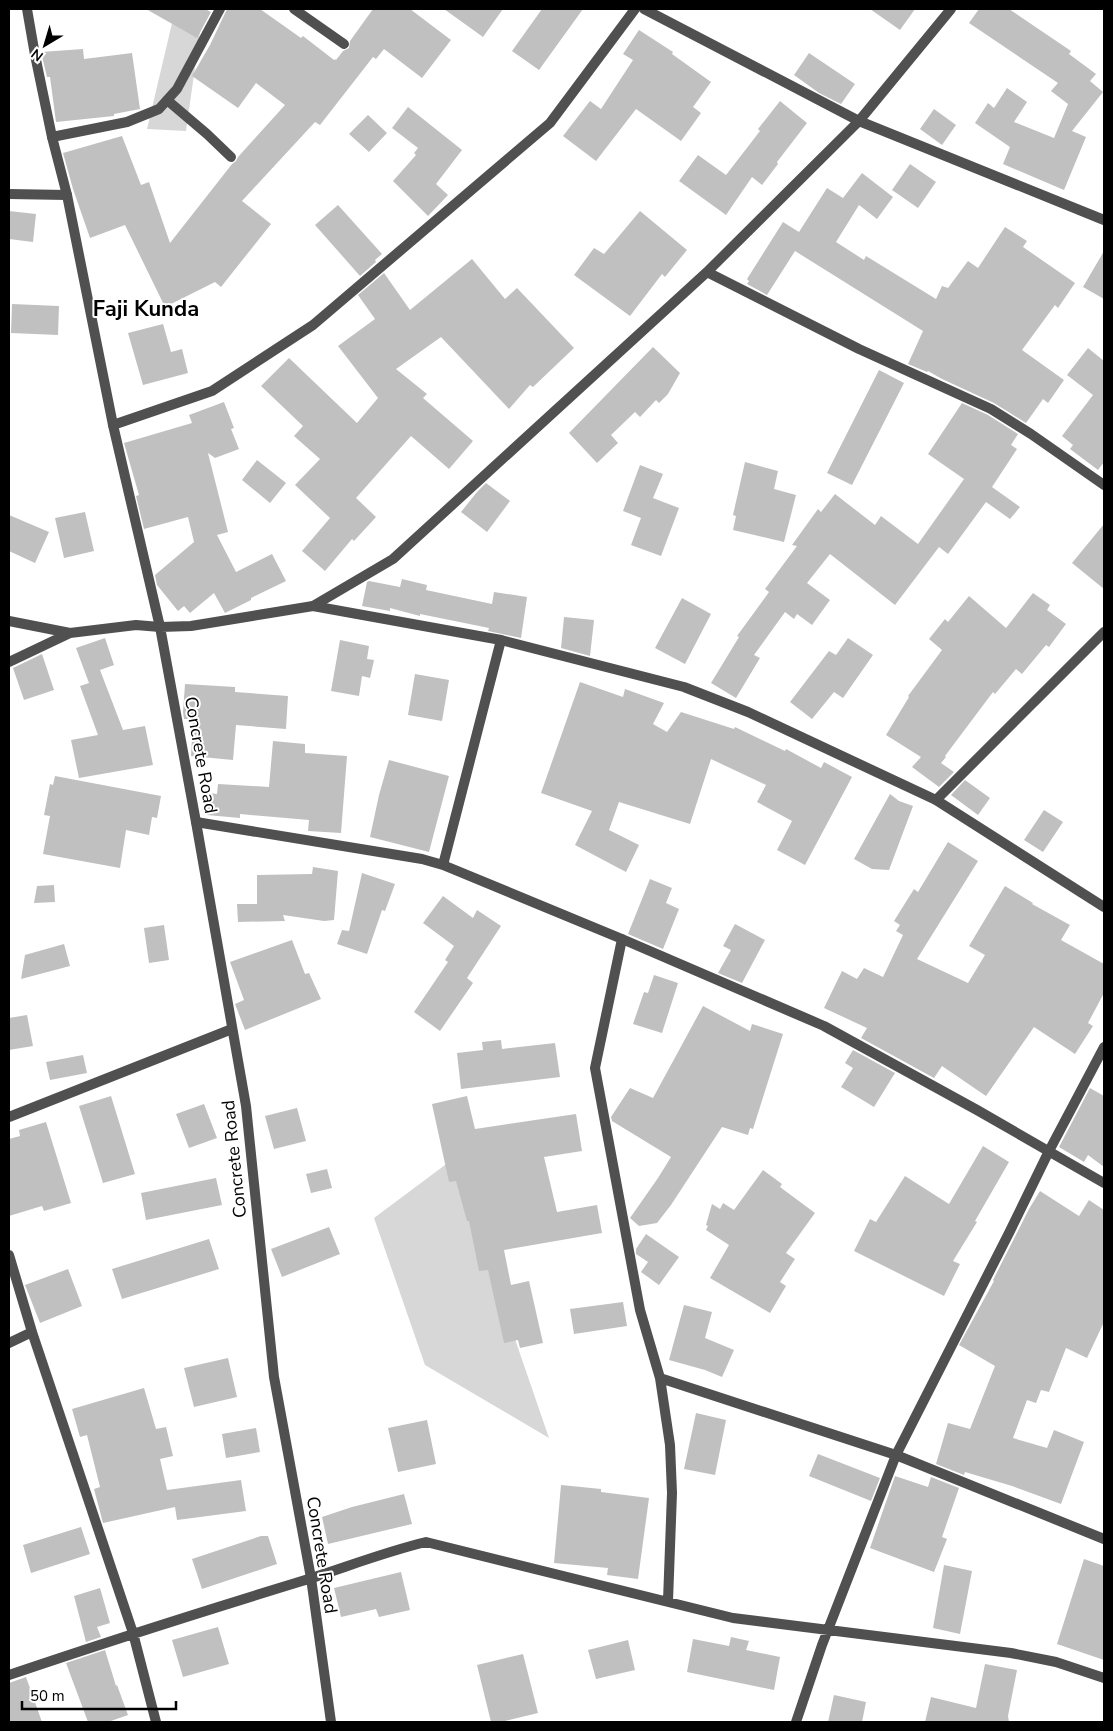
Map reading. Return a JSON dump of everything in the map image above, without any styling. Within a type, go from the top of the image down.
[{"type":"street","name":"Concrete Road","points":[[27,9],[34,55],[52,138],[67,195],[113,425],[160,627],[196,822],[246,1106],[274,1377],[311,1578],[331,1722]]},
{"type":"street","points":[[52,138],[128,122],[159,109],[176,89],[220,9]]},
{"type":"street","points":[[294,9],[344,44]]},
{"type":"street","points":[[113,425],[212,391],[313,325],[550,123],[635,9]]},
{"type":"street","points":[[644,9],[858,121],[1104,220]]},
{"type":"street","points":[[313,606],[393,559],[707,272],[858,121],[951,9]]},
{"type":"street","points":[[167,100],[208,134],[231,157]]},
{"type":"street","points":[[9,194],[67,195]]},
{"type":"street","points":[[707,272],[858,348],[990,409],[1031,434],[1104,485]]},
{"type":"street","points":[[9,621],[70,633],[136,625],[160,627],[191,626],[313,606],[501,640],[693,691],[748,712],[936,800],[1104,907]]},
{"type":"street","points":[[936,800],[1104,632]]},
{"type":"street","points":[[9,662],[70,633]]},
{"type":"street","points":[[443,866],[501,640]]},
{"type":"street","points":[[196,822],[422,859],[443,866],[622,939],[824,1026],[1104,1183]]},
{"type":"street","points":[[622,939],[595,1068],[640,1310],[660,1378],[670,1445],[672,1493],[668,1601]]},
{"type":"street","points":[[9,1117],[232,1028]]},
{"type":"street","points":[[796,1722],[828,1630],[896,1455],[1049,1151],[1104,1047]]},
{"type":"street","points":[[9,1255],[32,1332],[133,1633],[156,1722]]},
{"type":"street","points":[[9,1343],[32,1332]]},
{"type":"street","points":[[660,1378],[896,1455],[1104,1539]]},
{"type":"street","points":[[9,1675],[133,1633],[404,1547],[426,1542],[733,1618],[1011,1653],[1056,1662],[1104,1678]]},
{"type":"shaded area","points":[[173,19],[201,25],[186,131],[147,129]]},
{"type":"shaded area","points":[[453,1159],[549,1438],[425,1365],[374,1218]]},
{"type":"building","points":[[146,9],[205,9],[211,12],[197,38]]},
{"type":"building","points":[[227,9],[260,9],[301,38],[303,36],[334,60],[349,48],[350,41],[373,9],[410,9],[451,40],[422,78],[384,49],[376,59],[373,57],[320,125],[315,122],[242,201],[271,224],[221,287],[215,282],[165,307],[125,225],[90,238],[63,153],[122,136],[141,185],[149,182],[170,243],[232,164],[285,105],[256,83],[238,108],[192,76],[210,45]]},
{"type":"building","points":[[444,9],[503,9],[483,37]]},
{"type":"building","points":[[542,9],[583,9],[539,70],[512,51]]},
{"type":"building","points":[[870,9],[915,9],[900,30]]},
{"type":"building","points":[[979,9],[1009,9],[1071,51],[1069,54],[1096,74],[1090,81],[1103,92],[1072,131],[1086,137],[1064,190],[1003,164],[1010,147],[975,123],[988,103],[994,108],[1007,88],[1027,102],[1014,122],[1054,138],[1068,104],[1051,91],[1058,83],[969,23]]},
{"type":"building","points":[[639,30],[673,52],[672,54],[711,82],[693,107],[701,113],[681,141],[636,109],[596,161],[563,136],[590,101],[601,109],[633,60],[623,54]]},
{"type":"building","points":[[83,49],[84,59],[132,53],[140,109],[114,114],[114,116],[56,122],[50,77],[47,77],[41,52]]},
{"type":"building","points":[[809,53],[855,84],[841,104],[819,93],[794,75]]},
{"type":"building","points":[[780,101],[807,123],[762,185],[752,177],[726,215],[679,181],[698,155],[726,175],[760,131],[758,129]]},
{"type":"building","points":[[408,107],[462,150],[436,184],[448,195],[428,216],[393,181],[416,155],[414,153],[418,148],[392,128]]},
{"type":"building","points":[[934,109],[956,125],[942,145],[920,129]]},
{"type":"building","points":[[368,115],[387,133],[369,152],[349,134]]},
{"type":"building","points":[[910,164],[936,182],[918,208],[892,190]]},
{"type":"building","points":[[862,173],[893,197],[877,219],[859,205],[836,242],[864,260],[866,256],[936,299],[942,286],[948,288],[968,261],[978,268],[1005,227],[1027,241],[1023,247],[1075,283],[1058,308],[1055,305],[1022,350],[1064,380],[1048,403],[1043,399],[1026,423],[994,403],[928,371],[908,364],[923,331],[795,251],[767,295],[747,284],[749,281],[747,279],[783,222],[799,232],[827,188],[843,198]]},
{"type":"building","points":[[338,205],[382,254],[360,276],[315,225]]},
{"type":"building","points":[[9,211],[36,214],[33,242],[9,239]]},
{"type":"building","points":[[640,211],[687,250],[665,277],[662,274],[630,316],[574,275],[594,248],[604,254]]},
{"type":"building","points":[[1104,251],[1104,299],[1083,287]]},
{"type":"building","points":[[472,259],[505,299],[517,288],[574,348],[533,387],[530,385],[509,409],[441,337],[396,369],[427,394],[423,398],[473,441],[449,469],[411,436],[356,498],[376,517],[354,541],[352,539],[325,571],[302,551],[330,518],[295,485],[320,459],[294,436],[303,426],[261,386],[289,358],[357,423],[378,398],[338,346],[375,319],[358,295],[384,273],[410,310]]},
{"type":"building","points":[[12,304],[59,306],[58,335],[11,333]]},
{"type":"building","points":[[163,324],[171,352],[182,349],[188,373],[143,385],[128,333]]},
{"type":"building","points":[[653,347],[680,373],[668,394],[659,403],[656,400],[640,417],[635,412],[611,435],[618,443],[597,463],[569,433]]},
{"type":"building","points":[[1088,348],[1104,361],[1104,462],[1098,470],[1070,449],[1073,445],[1062,436],[1093,395],[1067,375]]},
{"type":"building","points":[[879,370],[904,383],[852,485],[827,473]]},
{"type":"building","points":[[224,402],[234,428],[231,429],[239,449],[215,458],[208,453],[228,532],[217,535],[236,572],[272,554],[286,581],[225,613],[214,593],[190,613],[184,606],[178,611],[157,585],[155,575],[194,542],[188,517],[144,529],[136,496],[139,495],[124,443],[192,423],[189,415]]},
{"type":"building","points":[[962,403],[988,415],[1018,434],[1011,445],[1017,449],[992,487],[1020,507],[1010,519],[986,502],[948,554],[939,547],[895,605],[830,554],[807,583],[830,600],[812,625],[797,614],[794,619],[785,612],[754,655],[760,658],[736,698],[711,683],[739,637],[737,636],[769,592],[765,589],[797,546],[792,545],[818,509],[821,512],[835,494],[875,525],[881,516],[918,544],[964,479],[928,454]]},
{"type":"building","points":[[257,460],[286,483],[270,503],[242,480]]},
{"type":"building","points":[[745,462],[778,471],[774,489],[796,495],[784,542],[733,530],[736,516],[733,515]]},
{"type":"building","points":[[640,465],[663,474],[653,498],[679,508],[661,556],[631,545],[641,518],[623,511]]},
{"type":"building","points":[[486,483],[510,501],[487,532],[461,512]]},
{"type":"building","points":[[85,512],[94,551],[64,558],[55,518]]},
{"type":"building","points":[[9,515],[49,532],[35,563],[9,551]]},
{"type":"building","points":[[1104,524],[1104,589],[1072,563]]},
{"type":"building","points":[[402,579],[427,585],[426,590],[492,604],[494,592],[527,597],[521,638],[488,631],[489,628],[420,614],[420,616],[390,608],[390,611],[362,606],[367,582],[400,587]]},
{"type":"building","points":[[1033,593],[1050,605],[1047,610],[1066,624],[1049,647],[1046,645],[1022,674],[1016,669],[995,694],[993,692],[941,763],[954,772],[939,787],[912,767],[921,757],[886,735],[908,696],[942,650],[929,639],[945,619],[948,622],[969,596],[1006,628]]},
{"type":"building","points":[[682,598],[711,614],[685,664],[655,648]]},
{"type":"building","points":[[564,617],[594,620],[590,656],[561,648]]},
{"type":"building","points":[[105,638],[114,665],[100,670],[123,730],[145,726],[153,765],[79,778],[71,740],[98,735],[80,686],[89,683],[76,648]]},
{"type":"building","points":[[848,638],[873,655],[843,698],[834,692],[812,719],[790,702],[829,651],[836,655]]},
{"type":"building","points":[[340,640],[369,646],[367,659],[374,660],[370,678],[362,676],[359,696],[331,691]]},
{"type":"building","points":[[42,654],[54,690],[24,700],[13,668]]},
{"type":"building","points":[[415,674],[449,680],[442,721],[408,715]]},
{"type":"building","points":[[580,682],[623,697],[625,689],[664,703],[653,724],[667,732],[681,712],[734,729],[735,727],[785,751],[786,749],[821,768],[824,762],[852,777],[805,865],[777,850],[792,821],[757,802],[766,785],[711,759],[690,824],[619,802],[609,830],[639,845],[626,872],[575,845],[592,811],[541,793]]},
{"type":"building","points":[[185,684],[235,687],[235,692],[288,696],[286,729],[236,725],[233,760],[191,756],[193,719],[184,719]]},
{"type":"building","points":[[273,741],[305,744],[305,753],[347,756],[341,833],[308,831],[309,820],[240,814],[240,818],[207,815],[209,793],[217,794],[218,784],[269,787]]},
{"type":"building","points":[[389,760],[449,776],[429,852],[370,837]]},
{"type":"building","points":[[55,776],[161,796],[157,818],[152,817],[149,835],[126,830],[120,868],[43,854],[50,816],[44,815],[50,784],[53,785]]},
{"type":"building","points":[[965,780],[990,798],[978,815],[951,795]]},
{"type":"building","points":[[890,794],[899,801],[913,806],[889,870],[872,869],[854,859]]},
{"type":"building","points":[[1044,810],[1063,822],[1043,852],[1024,840]]},
{"type":"building","points":[[948,842],[978,861],[917,959],[968,983],[985,955],[969,946],[1005,886],[1032,904],[1070,925],[1061,940],[1104,964],[1104,993],[1088,1023],[1093,1026],[1075,1054],[1034,1027],[986,1096],[942,1066],[934,1078],[861,1038],[867,1028],[824,1008],[842,971],[857,979],[864,968],[883,977],[903,935],[896,931],[900,925],[894,921],[914,889],[918,892]]},
{"type":"building","points":[[313,867],[338,871],[334,920],[324,921],[283,915],[285,921],[238,922],[237,904],[257,904],[257,875],[312,874]]},
{"type":"building","points":[[362,873],[395,884],[385,911],[382,910],[367,954],[337,944],[342,930],[349,931]]},
{"type":"building","points":[[650,879],[672,888],[666,903],[679,909],[663,949],[628,934]]},
{"type":"building","points":[[54,885],[55,902],[34,903],[37,886]]},
{"type":"building","points":[[443,896],[473,918],[477,910],[501,926],[467,978],[473,983],[440,1031],[414,1012],[448,962],[445,960],[454,946],[423,923]]},
{"type":"building","points":[[735,924],[765,940],[742,983],[718,973],[731,950],[723,946]]},
{"type":"building","points":[[164,925],[169,960],[149,963],[144,928]]},
{"type":"building","points":[[292,940],[305,974],[309,973],[321,999],[245,1030],[235,1004],[244,1000],[230,962]]},
{"type":"building","points":[[64,944],[70,966],[21,979],[25,955]]},
{"type":"building","points":[[654,975],[678,983],[662,1033],[633,1024],[644,992],[648,993]]},
{"type":"building","points":[[703,1006],[750,1031],[752,1024],[783,1034],[753,1129],[750,1128],[748,1135],[722,1127],[671,1205],[657,1223],[639,1226],[630,1218],[671,1157],[612,1121],[611,1117],[630,1088],[653,1098]]},
{"type":"building","points":[[27,1015],[33,1046],[9,1050],[9,1018]]},
{"type":"building","points":[[501,1040],[502,1049],[555,1043],[560,1077],[461,1089],[457,1053],[483,1050],[482,1042]]},
{"type":"building","points":[[853,1050],[895,1073],[874,1107],[841,1087],[853,1068],[845,1063]]},
{"type":"building","points":[[83,1055],[87,1073],[50,1080],[46,1062]]},
{"type":"building","points":[[1090,1088],[1104,1096],[1104,1167],[1088,1155],[1084,1162],[1059,1147]]},
{"type":"building","points":[[111,1096],[135,1174],[103,1183],[79,1106]]},
{"type":"building","points":[[467,1096],[475,1129],[576,1114],[582,1151],[544,1157],[557,1212],[597,1205],[602,1233],[504,1250],[511,1285],[529,1281],[543,1343],[520,1348],[518,1340],[504,1343],[488,1270],[479,1271],[469,1221],[467,1221],[456,1181],[449,1182],[432,1104]]},
{"type":"building","points":[[204,1104],[217,1138],[189,1148],[176,1114]]},
{"type":"building","points":[[297,1108],[306,1141],[274,1149],[265,1116]]},
{"type":"building","points":[[46,1122],[71,1203],[44,1211],[42,1206],[9,1216],[9,1139],[20,1136],[19,1130]]},
{"type":"building","points":[[983,1146],[1009,1162],[975,1221],[977,1222],[953,1261],[960,1264],[944,1296],[854,1251],[870,1219],[876,1222],[905,1176],[949,1204]]},
{"type":"building","points":[[327,1169],[332,1188],[311,1193],[306,1174]]},
{"type":"building","points":[[763,1170],[782,1184],[780,1187],[815,1213],[786,1253],[795,1259],[780,1282],[786,1286],[770,1313],[710,1278],[729,1245],[706,1230],[712,1204],[720,1209],[723,1203],[734,1210]]},
{"type":"building","points":[[216,1178],[222,1205],[146,1220],[141,1193]]},
{"type":"building","points":[[1040,1191],[1079,1216],[1089,1200],[1104,1210],[1104,1322],[1087,1358],[1066,1348],[1049,1392],[1041,1390],[1036,1403],[1027,1400],[1013,1438],[1047,1448],[1054,1430],[1084,1442],[1061,1504],[1012,1486],[965,1472],[964,1475],[936,1464],[948,1423],[970,1429],[995,1366],[959,1345]]},
{"type":"building","points":[[329,1227],[340,1254],[282,1277],[271,1249]]},
{"type":"building","points":[[646,1234],[679,1257],[659,1285],[641,1272],[648,1262],[636,1254],[636,1249]]},
{"type":"building","points":[[209,1239],[219,1269],[122,1299],[112,1269]]},
{"type":"building","points":[[68,1269],[82,1306],[40,1323],[25,1285]]},
{"type":"building","points":[[623,1302],[627,1326],[574,1334],[570,1309]]},
{"type":"building","points":[[684,1305],[712,1312],[705,1338],[734,1350],[722,1377],[669,1360]]},
{"type":"building","points":[[228,1358],[237,1397],[194,1407],[184,1368]]},
{"type":"building","points":[[144,1388],[156,1429],[166,1427],[173,1456],[160,1459],[167,1490],[241,1480],[246,1511],[177,1520],[175,1507],[103,1523],[94,1489],[100,1487],[87,1435],[80,1437],[72,1409]]},
{"type":"building","points":[[696,1413],[726,1420],[715,1475],[684,1469]]},
{"type":"building","points":[[427,1420],[436,1464],[398,1472],[388,1428]]},
{"type":"building","points":[[256,1428],[260,1452],[226,1458],[222,1434]]},
{"type":"building","points":[[818,1454],[880,1478],[871,1501],[809,1476]]},
{"type":"building","points":[[895,1476],[928,1487],[931,1477],[959,1488],[942,1537],[947,1539],[934,1572],[870,1548]]},
{"type":"building","points":[[561,1485],[601,1489],[601,1492],[649,1498],[638,1579],[607,1575],[608,1568],[554,1563]]},
{"type":"building","points":[[404,1494],[412,1524],[328,1544],[322,1517],[352,1507]]},
{"type":"building","points":[[81,1527],[90,1554],[31,1573],[23,1545]]},
{"type":"building","points":[[261,1536],[268,1536],[277,1564],[202,1589],[192,1559]]},
{"type":"building","points":[[1084,1559],[1104,1566],[1104,1660],[1057,1644]]},
{"type":"building","points":[[944,1565],[972,1571],[960,1634],[933,1628]]},
{"type":"building","points":[[401,1572],[410,1610],[379,1617],[376,1609],[341,1617],[334,1588]]},
{"type":"building","points":[[100,1588],[110,1623],[97,1627],[101,1637],[86,1642],[74,1596]]},
{"type":"building","points":[[218,1627],[229,1664],[183,1677],[172,1640]]},
{"type":"building","points":[[731,1637],[749,1641],[746,1650],[780,1657],[774,1690],[687,1672],[693,1639],[729,1646]]},
{"type":"building","points":[[628,1640],[635,1670],[596,1679],[588,1650]]},
{"type":"building","points":[[105,1650],[116,1686],[128,1715],[108,1722],[88,1722],[66,1663]]},
{"type":"building","points":[[523,1654],[538,1713],[501,1722],[491,1722],[477,1665]]},
{"type":"building","points":[[985,1664],[1017,1670],[1008,1716],[1009,1722],[925,1722],[931,1697],[976,1708]]},
{"type":"building","points":[[26,1677],[42,1722],[9,1722],[9,1683]]},
{"type":"building","points":[[834,1695],[866,1702],[862,1722],[828,1722]]},
{"type":"district","name":"Faji Kunda","points":[[146,309]]}]
